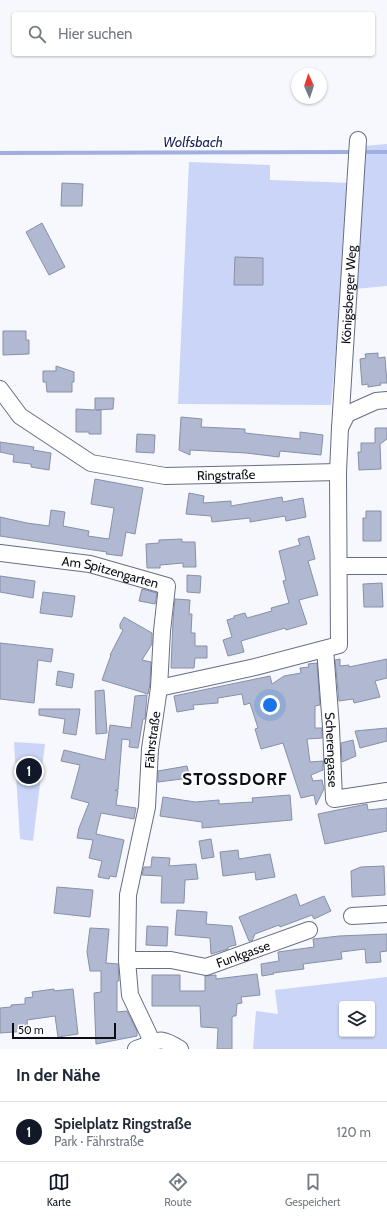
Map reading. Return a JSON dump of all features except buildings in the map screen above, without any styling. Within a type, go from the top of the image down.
[{"type":"street","name":"Königsberger Weg","points":[[338,472],[358,140]]},
{"type":"street","name":"Ringstraße","points":[[0,389],[20,416],[91,463],[165,476],[338,472]]},
{"type":"street","points":[[340,428],[347,414],[376,401],[387,400]]},
{"type":"street","points":[[159,688],[255,667],[339,645],[338,472]]},
{"type":"street","name":"Am Spitzengarten","points":[[0,553],[90,564],[167,586],[162,631],[159,688]]},
{"type":"street","points":[[339,566],[387,566]]},
{"type":"street","name":"Scherengasse","points":[[325,649],[331,727],[334,798],[387,791]]},
{"type":"street","name":"Fährstraße","points":[[145,1047],[149,1035],[130,995],[127,960],[128,895],[147,807],[150,749],[159,688]]},
{"type":"street","points":[[352,916],[387,914]]},
{"type":"street","name":"Funkgasse","points":[[127,960],[171,960],[206,967],[309,930]]},
{"type":"street","points":[[145,1047],[163,1040],[180,1049]]},
{"type":"shaded area","points":[[387,144],[387,286],[354,289],[364,146]]},
{"type":"shaded area","points":[[189,162],[270,165],[270,180],[351,183],[331,405],[178,404]]},
{"type":"shaded area","points":[[14,742],[45,744],[33,841],[20,839]]},
{"type":"shaded area","points":[[387,977],[387,1049],[253,1049],[256,1011],[278,1014],[275,990]]},
{"type":"waterway","name":"Wolfsbach","points":[[0,153],[355,152]]},
{"type":"waterway","name":"Wolfsbach","points":[[361,152],[387,152]]},
{"type":"place","name":"Spielplatz Ringstraße","points":[[29,771]]},
{"type":"district","name":"STOSSDORF","points":[[235,779]]}]
